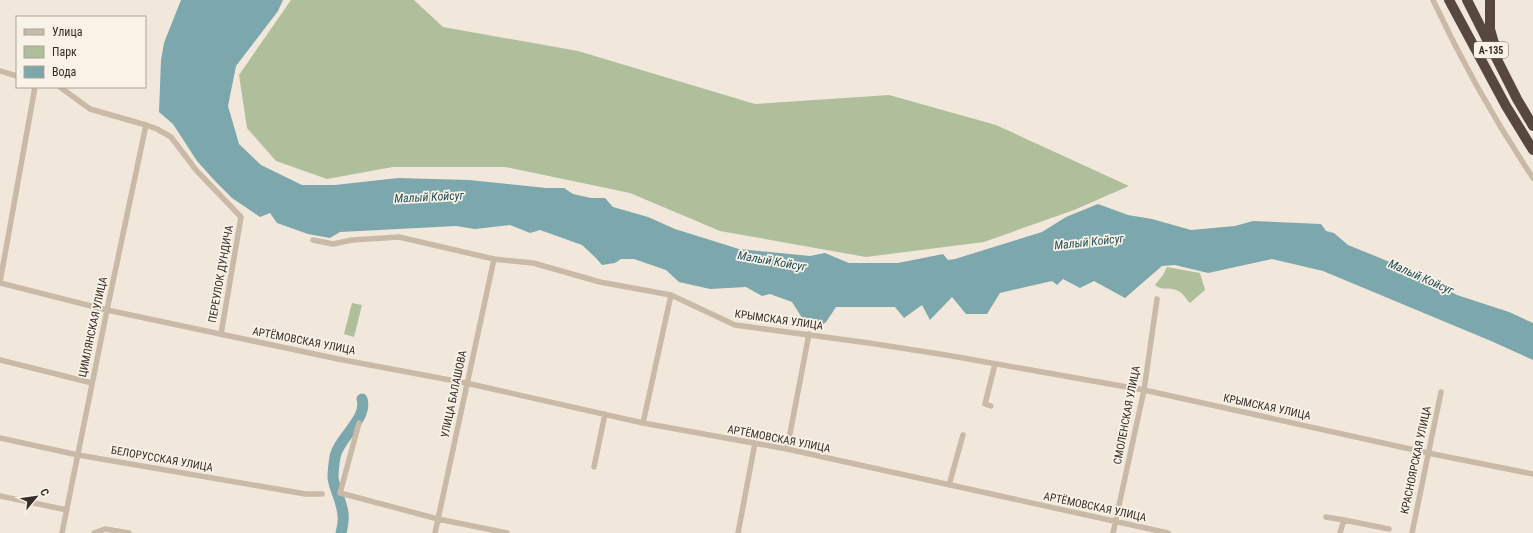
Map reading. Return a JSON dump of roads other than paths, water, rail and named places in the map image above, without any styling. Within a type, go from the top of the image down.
[{"type":"highway","points":[[1450,0],[1484,65]]},
{"type":"highway","name":"А-135","points":[[1453,0],[1484,65],[1506,106],[1533,150]]},
{"type":"highway","name":"А-135","points":[[1466,0],[1517,99],[1533,126]]},
{"type":"highway","points":[[1490,0],[1490,29],[1498,57],[1517,99]]},
{"type":"street","points":[[1433,0],[1472,78],[1497,122],[1533,178]]},
{"type":"street","points":[[0,71],[16,76]]},
{"type":"street","points":[[0,282],[35,88]]},
{"type":"street","points":[[61,88],[90,109],[146,125]]},
{"type":"street","name":"ПЕРЕУЛОК ДУНДИЧА","points":[[146,125],[157,129],[170,137],[196,170],[241,217],[221,334]]},
{"type":"street","name":"ЦИМЛЯНСКАЯ УЛИЦА","points":[[62,533],[146,125]]},
{"type":"street","name":"КРЫМСКАЯ УЛИЦА","points":[[313,240],[333,244],[352,240],[399,237],[494,259],[533,263],[600,282],[671,295],[735,325],[946,354],[1144,390],[1428,453],[1533,474]]},
{"type":"street","name":"УЛИЦА БАЛАШОВА","points":[[435,533],[466,383],[494,259]]},
{"type":"street","name":"АРТЁМОВСКАЯ УЛИЦА","points":[[0,282],[107,310],[338,359],[466,383],[642,423],[787,449],[1168,533]]},
{"type":"street","points":[[642,423],[671,295]]},
{"type":"street","name":"СМОЛЕНСКАЯ УЛИЦА","points":[[1113,533],[1144,390],[1157,299]]},
{"type":"street","points":[[787,449],[809,334]]},
{"type":"street","points":[[0,360],[92,383]]},
{"type":"street","points":[[991,406],[985,404],[995,364]]},
{"type":"street","name":"КРАСНОЯРСКАЯ УЛИЦА","points":[[1412,533],[1441,392]]},
{"type":"street","points":[[594,467],[605,414]]},
{"type":"street","points":[[359,423],[340,493],[438,519],[507,533]]},
{"type":"street","points":[[948,485],[963,435]]},
{"type":"street","name":"БЕЛОРУССКАЯ УЛИЦА","points":[[0,438],[78,455],[306,494],[322,494]]},
{"type":"street","points":[[738,533],[755,444]]},
{"type":"street","points":[[0,496],[66,510]]},
{"type":"street","points":[[1326,517],[1389,529]]},
{"type":"street","points":[[1340,533],[1344,520]]},
{"type":"street","points":[[94,533],[105,528],[129,533]]},
{"type":"water","name":"Малый Койсуг","points":[[181,0],[283,0],[278,11],[236,66],[228,106],[239,144],[261,165],[302,185],[335,185],[398,178],[469,180],[546,188],[564,188],[573,194],[591,198],[605,198],[613,207],[648,217],[675,229],[739,249],[810,256],[825,253],[849,263],[898,263],[943,254],[948,260],[955,259],[1042,232],[1066,217],[1098,204],[1128,215],[1152,219],[1191,230],[1235,226],[1253,221],[1321,224],[1326,231],[1334,233],[1348,245],[1412,271],[1457,295],[1509,312],[1533,323],[1533,360],[1323,271],[1272,259],[1208,273],[1175,265],[1162,266],[1125,298],[1094,281],[1080,288],[1063,279],[1057,285],[1052,281],[1000,293],[987,314],[966,314],[952,297],[930,320],[922,305],[904,318],[895,307],[836,307],[826,322],[814,331],[806,324],[792,302],[770,294],[762,296],[746,287],[710,289],[679,282],[666,270],[634,259],[621,259],[615,263],[602,265],[582,245],[540,230],[530,233],[510,225],[475,229],[456,226],[340,232],[330,238],[308,234],[277,223],[270,213],[260,217],[232,198],[197,161],[173,124],[159,112],[161,60],[164,43]]},
{"type":"waterway","points":[[341,533],[343,524],[343,510],[333,478],[335,457],[342,442],[361,414],[363,406],[362,399]]}]
